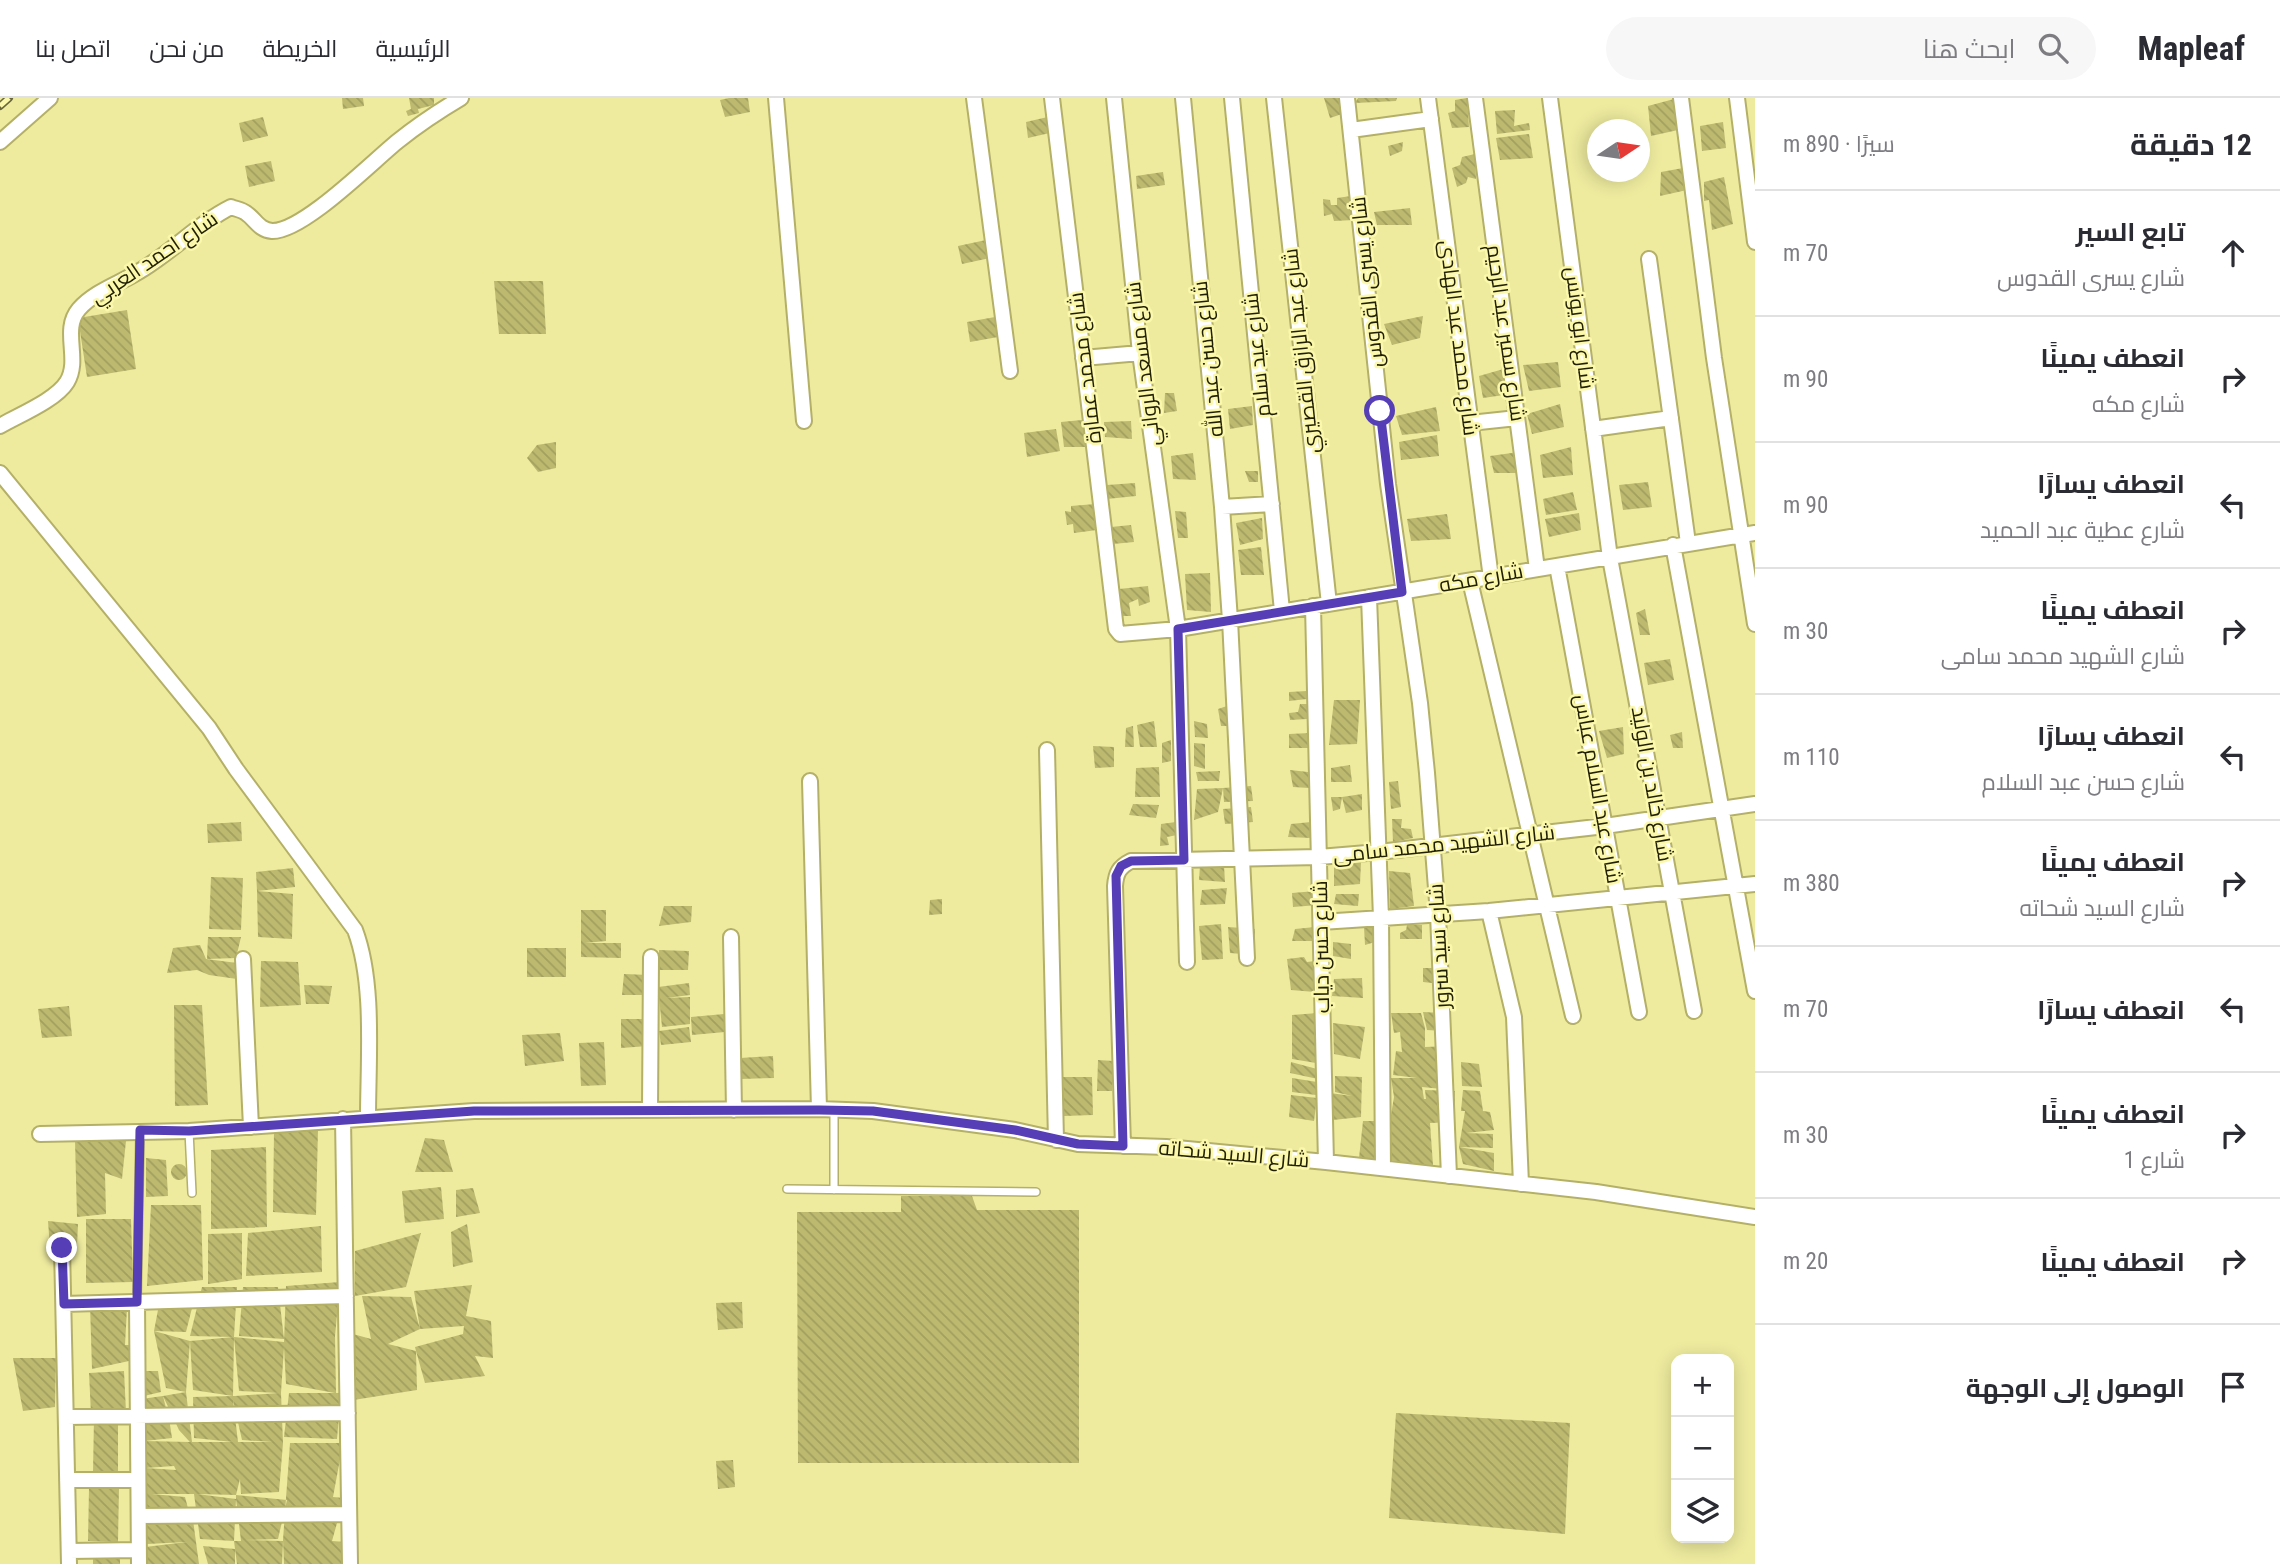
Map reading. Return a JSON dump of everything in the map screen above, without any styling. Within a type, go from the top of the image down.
[{"type":"street","points":[[0,142],[50,98]]},
{"type":"street","name":"شارع احمد العربي","points":[[0,426],[57,394],[68,381],[72,367],[71,326],[77,311],[89,300],[142,271],[217,214],[231,207],[246,212],[258,226],[269,231],[282,230],[341,191],[397,141],[461,98]]},
{"type":"street","points":[[776,98],[804,421]]},
{"type":"street","points":[[974,98],[1010,370]]},
{"type":"street","name":"شارع محمد عمارة","points":[[1052,98],[1116,629],[1124,635]]},
{"type":"street","name":"شارع مسعد الرواني","points":[[1114,98],[1140,353],[1178,629],[1187,962]]},
{"type":"street","name":"شارع حسن عبد الله","points":[[1183,98],[1222,507],[1247,958]]},
{"type":"street","name":"شارع عيد سلام","points":[[1232,98],[1282,611]]},
{"type":"street","name":"شارع عبد الرازق القصيري","points":[[1273,98],[1329,604]]},
{"type":"street","name":"شارع يسرى القدوس","points":[[1347,98],[1402,592]]},
{"type":"street","name":"شارع محمد عبد الهادى","points":[[1428,98],[1491,578]]},
{"type":"street","name":"شارع سمير عبد الرحيم","points":[[1475,98],[1537,569]]},
{"type":"street","name":"شارع ابو يونس","points":[[1550,98],[1610,558]]},
{"type":"street","points":[[1681,98],[1714,358],[1748,534],[1755,624]]},
{"type":"street","points":[[1737,98],[1755,242]]},
{"type":"street","points":[[1351,130],[1431,119]]},
{"type":"street","points":[[1649,260],[1688,543]]},
{"type":"street","points":[[1083,358],[1140,353]]},
{"type":"street","points":[[1470,423],[1517,418]]},
{"type":"street","points":[[1593,429],[1671,418]]},
{"type":"street","points":[[0,473],[209,728],[236,769],[355,930],[363,950],[367,991],[368,1117]]},
{"type":"street","points":[[1222,507],[1272,504]]},
{"type":"street","name":"شارع مكه","points":[[1124,635],[1178,629],[1748,534]]},
{"type":"street","points":[[1673,545],[1755,991]]},
{"type":"street","name":"شارع خالد بن الوليد","points":[[1610,558],[1694,1011]]},
{"type":"street","name":"شارع عبد السلام عباس","points":[[1557,566],[1639,1012]]},
{"type":"street","points":[[1470,581],[1573,1016]]},
{"type":"street","name":"شارع سيد سرور","points":[[1402,592],[1420,703],[1433,845],[1449,1176]]},
{"type":"street","points":[[1369,597],[1381,918],[1383,1168]]},
{"type":"street","name":"شارع حسن دياب","points":[[1313,606],[1326,1162]]},
{"type":"street","points":[[1047,750],[1056,1140]]},
{"type":"street","points":[[810,781],[827,1110]]},
{"type":"street","name":"شارع الشهيد محمد سامى","points":[[1123,1146],[1115,886],[1121,866],[1131,861],[1319,857],[1379,852],[1605,826],[1755,804]]},
{"type":"street","points":[[1321,922],[1489,911],[1755,884]]},
{"type":"street","points":[[1489,911],[1514,1017],[1521,1184]]},
{"type":"street","points":[[731,937],[734,1110]]},
{"type":"street","points":[[650,1110],[651,957]]},
{"type":"street","points":[[243,959],[251,1127]]},
{"type":"street","name":"شارع السيد شحاته","points":[[40,1134],[189,1131],[474,1111],[873,1111],[1015,1130],[1056,1140],[1166,1147],[1383,1168],[1597,1192],[1755,1217]]},
{"type":"street","points":[[343,1119],[350,1564]]},
{"type":"street","points":[[62,1248],[69,1558],[139,1557],[137,1302]]},
{"type":"street","points":[[64,1304],[346,1296]]},
{"type":"street","points":[[66,1417],[348,1413]]},
{"type":"street","points":[[68,1480],[138,1480]]},
{"type":"street","points":[[139,1516],[349,1514]]},
{"type":"lane","points":[[827,1110],[834,1189]]},
{"type":"lane","points":[[137,1302],[140,1130]]},
{"type":"lane","points":[[189,1131],[192,1193]]},
{"type":"lane","points":[[787,1189],[1036,1192]]},
{"type":"building","points":[[342,98],[363,98],[364,106],[343,109]]},
{"type":"building","points":[[409,98],[434,98],[434,105],[418,109],[419,113],[408,116],[406,111],[411,109]]},
{"type":"building","points":[[748,98],[750,112],[725,117],[720,100]]},
{"type":"building","points":[[1324,98],[1341,98],[1342,114],[1330,118]]},
{"type":"building","points":[[1358,98],[1397,98],[1396,101],[1355,103]]},
{"type":"building","points":[[1467,98],[1469,127],[1452,128],[1448,113],[1455,111],[1455,100]]},
{"type":"building","points":[[1674,99],[1678,130],[1651,136],[1648,106]]},
{"type":"building","points":[[1515,110],[1514,126],[1529,123],[1530,130],[1497,134],[1495,111]]},
{"type":"building","points":[[1052,116],[1054,132],[1028,138],[1026,122]]},
{"type":"building","points":[[263,117],[268,136],[243,142],[239,123]]},
{"type":"building","points":[[1723,122],[1726,148],[1702,151],[1700,126]]},
{"type":"building","points":[[1529,134],[1533,158],[1500,160],[1496,138]]},
{"type":"building","points":[[1403,142],[1402,151],[1390,156],[1388,146]]},
{"type":"building","points":[[1475,154],[1476,179],[1468,177],[1466,183],[1457,187],[1452,168],[1460,165],[1462,157]]},
{"type":"building","points":[[271,161],[275,181],[249,187],[245,166]]},
{"type":"building","points":[[1683,168],[1687,190],[1660,196],[1661,172]]},
{"type":"building","points":[[1163,172],[1165,185],[1137,189],[1136,176]]},
{"type":"building","points":[[1724,177],[1733,224],[1712,230],[1709,200],[1704,201],[1704,182]]},
{"type":"building","points":[[1351,196],[1354,220],[1334,221],[1332,214],[1324,216],[1323,199],[1330,200],[1331,205],[1337,205],[1337,198]]},
{"type":"building","points":[[1410,208],[1412,225],[1377,225],[1374,212]]},
{"type":"building","points":[[986,240],[990,258],[962,264],[958,246]]},
{"type":"building","points":[[494,281],[543,281],[546,334],[499,334]]},
{"type":"building","points":[[127,310],[136,369],[87,377],[78,318]]},
{"type":"building","points":[[1423,316],[1420,338],[1392,345],[1384,324]]},
{"type":"building","points":[[995,317],[998,337],[970,342],[967,322]]},
{"type":"building","points":[[1558,362],[1561,387],[1529,391],[1523,365]]},
{"type":"building","points":[[1507,368],[1511,394],[1483,398],[1479,376]]},
{"type":"building","points":[[1165,393],[1174,393],[1177,411],[1164,413]]},
{"type":"building","points":[[1560,404],[1564,427],[1532,434],[1527,414]]},
{"type":"building","points":[[1252,406],[1253,425],[1230,429],[1228,409]]},
{"type":"building","points":[[1436,407],[1440,431],[1402,435],[1396,416]]},
{"type":"building","points":[[1082,420],[1087,447],[1064,447],[1061,422]]},
{"type":"building","points":[[1131,421],[1132,439],[1105,437],[1104,422]]},
{"type":"building","points":[[1056,429],[1060,451],[1027,457],[1024,433]]},
{"type":"building","points":[[1437,435],[1439,456],[1401,460],[1399,442]]},
{"type":"building","points":[[556,442],[556,468],[538,472],[527,458],[537,445]]},
{"type":"building","points":[[1571,447],[1573,475],[1543,478],[1540,455]]},
{"type":"building","points":[[1519,452],[1522,473],[1494,473],[1490,456]]},
{"type":"building","points":[[1193,453],[1196,480],[1173,479],[1171,456]]},
{"type":"building","points":[[1245,471],[1258,471],[1258,482],[1249,482]]},
{"type":"building","points":[[1648,482],[1652,507],[1623,510],[1619,485]]},
{"type":"building","points":[[1135,483],[1136,496],[1107,499],[1107,485]]},
{"type":"building","points":[[1573,492],[1577,510],[1546,515],[1543,499]]},
{"type":"building","points":[[1095,504],[1097,530],[1074,533],[1073,524],[1067,525],[1065,511],[1071,512],[1071,506]]},
{"type":"building","points":[[1175,511],[1186,512],[1188,538],[1178,538]]},
{"type":"building","points":[[1579,513],[1581,530],[1549,537],[1545,519]]},
{"type":"building","points":[[1447,514],[1451,539],[1411,541],[1407,519]]},
{"type":"building","points":[[1262,518],[1263,539],[1240,545],[1236,523]]},
{"type":"building","points":[[1131,525],[1134,542],[1113,544],[1111,527]]},
{"type":"building","points":[[1261,547],[1264,575],[1241,575],[1238,550]]},
{"type":"building","points":[[1210,573],[1211,612],[1187,610],[1185,574]]},
{"type":"building","points":[[1148,586],[1150,602],[1139,606],[1138,599],[1129,603],[1131,616],[1121,616],[1119,589]]},
{"type":"building","points":[[1645,609],[1650,635],[1640,635],[1636,613]]},
{"type":"building","points":[[1670,659],[1674,680],[1648,685],[1644,663]]},
{"type":"building","points":[[1307,691],[1307,699],[1289,701],[1289,692]]},
{"type":"building","points":[[1334,700],[1360,700],[1357,744],[1329,745]]},
{"type":"building","points":[[1300,704],[1308,704],[1307,719],[1290,720],[1289,713],[1298,712]]},
{"type":"building","points":[[1227,706],[1229,726],[1221,726],[1218,709]]},
{"type":"building","points":[[1154,721],[1157,747],[1140,747],[1137,725]]},
{"type":"building","points":[[1194,721],[1207,724],[1208,738],[1195,737]]},
{"type":"building","points":[[1133,726],[1134,747],[1125,747],[1126,728]]},
{"type":"building","points":[[1623,727],[1624,754],[1607,758],[1599,731]]},
{"type":"building","points":[[1682,732],[1683,748],[1673,748],[1670,735]]},
{"type":"building","points":[[1310,733],[1311,748],[1289,748],[1289,734]]},
{"type":"building","points":[[1171,740],[1171,761],[1162,763],[1162,743]]},
{"type":"building","points":[[1194,743],[1205,744],[1205,769],[1194,766]]},
{"type":"building","points":[[1093,746],[1114,747],[1114,767],[1095,768]]},
{"type":"building","points":[[1350,765],[1352,782],[1331,782],[1331,768]]},
{"type":"building","points":[[1159,767],[1160,797],[1135,797],[1136,768]]},
{"type":"building","points":[[1290,770],[1308,772],[1309,788],[1293,787]]},
{"type":"building","points":[[1220,771],[1219,781],[1198,781],[1196,772]]},
{"type":"building","points":[[1398,781],[1401,807],[1391,809],[1389,782]]},
{"type":"building","points":[[1251,786],[1253,801],[1224,802],[1223,788]]},
{"type":"building","points":[[1223,788],[1218,812],[1194,820],[1197,789]]},
{"type":"building","points":[[1362,794],[1362,810],[1346,813],[1342,797]]},
{"type":"building","points":[[1331,797],[1342,797],[1340,809],[1333,811]]},
{"type":"building","points":[[1133,804],[1159,805],[1156,818],[1129,815]]},
{"type":"building","points":[[1251,807],[1253,822],[1225,824],[1223,809]]},
{"type":"building","points":[[1392,819],[1402,819],[1401,828],[1411,829],[1413,838],[1393,842]]},
{"type":"building","points":[[241,822],[242,841],[208,843],[207,824]]},
{"type":"building","points":[[1176,822],[1177,835],[1167,837],[1169,845],[1160,846],[1161,824]]},
{"type":"building","points":[[1311,822],[1311,838],[1288,837],[1291,824]]},
{"type":"building","points":[[1334,862],[1361,862],[1360,884],[1334,886]]},
{"type":"building","points":[[1200,865],[1224,866],[1225,882],[1199,880]]},
{"type":"building","points":[[293,868],[295,887],[257,891],[256,872]]},
{"type":"building","points":[[1389,871],[1410,873],[1414,906],[1390,909]]},
{"type":"building","points":[[211,877],[243,878],[241,930],[209,929]]},
{"type":"building","points":[[1227,888],[1225,904],[1200,905],[1202,890]]},
{"type":"building","points":[[257,891],[293,894],[292,939],[258,937]]},
{"type":"building","points":[[1316,891],[1318,905],[1293,907],[1292,893]]},
{"type":"building","points":[[1336,894],[1359,894],[1358,906],[1334,904]]},
{"type":"building","points":[[942,899],[942,914],[929,915],[930,900]]},
{"type":"building","points":[[664,906],[692,906],[691,922],[659,926]]},
{"type":"building","points":[[581,910],[606,910],[606,941],[585,943],[621,943],[621,958],[581,957]]},
{"type":"building","points":[[1221,924],[1223,959],[1202,960],[1199,926]]},
{"type":"building","points":[[1376,925],[1375,942],[1365,945],[1364,927]]},
{"type":"building","points":[[1407,925],[1422,925],[1422,939],[1400,939],[1400,933],[1406,930]]},
{"type":"building","points":[[1228,927],[1255,929],[1255,955],[1230,953]]},
{"type":"building","points":[[1315,927],[1313,941],[1292,941],[1295,929]]},
{"type":"building","points":[[208,937],[241,937],[236,958],[207,959]]},
{"type":"building","points":[[1333,942],[1351,944],[1351,959],[1333,956]]},
{"type":"building","points":[[200,945],[206,959],[237,963],[237,979],[209,975],[197,970],[167,973],[173,948]]},
{"type":"building","points":[[527,948],[566,948],[566,977],[527,977]]},
{"type":"building","points":[[659,950],[689,951],[688,970],[659,970]]},
{"type":"building","points":[[1304,957],[1307,962],[1315,961],[1315,992],[1291,990],[1287,959]]},
{"type":"building","points":[[261,961],[298,962],[301,1005],[260,1007]]},
{"type":"building","points":[[1423,968],[1433,968],[1432,983],[1423,982]]},
{"type":"building","points":[[624,974],[649,975],[648,995],[622,995]]},
{"type":"building","points":[[1362,978],[1363,998],[1332,996],[1334,979]]},
{"type":"building","points":[[689,983],[690,995],[666,998],[690,997],[690,1024],[662,1027],[658,987]]},
{"type":"building","points":[[304,985],[332,986],[329,1004],[306,1004]]},
{"type":"building","points":[[174,1005],[202,1005],[208,1105],[175,1106]]},
{"type":"building","points":[[69,1006],[72,1036],[42,1038],[38,1009]]},
{"type":"building","points":[[1423,1012],[1442,1013],[1443,1031],[1427,1030]]},
{"type":"building","points":[[1318,1013],[1316,1063],[1292,1059],[1292,1015]]},
{"type":"building","points":[[1391,1013],[1421,1013],[1425,1028],[1425,1047],[1450,1046],[1452,1090],[1422,1087],[1424,1099],[1425,1090],[1455,1091],[1455,1122],[1430,1123],[1433,1165],[1359,1158],[1363,1121],[1390,1121],[1394,1097],[1391,1078],[1417,1078],[1393,1075],[1396,1051],[1402,1052],[1400,1032],[1394,1033]]},
{"type":"building","points":[[724,1014],[725,1032],[692,1035],[691,1017]]},
{"type":"building","points":[[621,1019],[648,1019],[648,1046],[621,1048]]},
{"type":"building","points":[[1333,1023],[1365,1027],[1360,1059],[1334,1054]]},
{"type":"building","points":[[689,1027],[691,1042],[661,1045],[659,1031]]},
{"type":"building","points":[[560,1033],[564,1061],[525,1066],[522,1035]]},
{"type":"building","points":[[604,1042],[606,1085],[581,1086],[579,1043]]},
{"type":"building","points":[[773,1056],[774,1078],[741,1079],[740,1058]]},
{"type":"building","points":[[1098,1060],[1113,1061],[1112,1091],[1097,1091]]},
{"type":"building","points":[[1291,1062],[1317,1069],[1318,1079],[1290,1073]]},
{"type":"building","points":[[1461,1062],[1479,1064],[1482,1087],[1462,1086]]},
{"type":"building","points":[[1335,1076],[1362,1077],[1361,1117],[1333,1120],[1330,1093],[1352,1096],[1335,1092]]},
{"type":"building","points":[[1063,1077],[1092,1077],[1093,1115],[1064,1116]]},
{"type":"building","points":[[1292,1078],[1317,1082],[1316,1095],[1292,1092]]},
{"type":"building","points":[[1463,1090],[1480,1091],[1483,1111],[1490,1112],[1494,1130],[1466,1133],[1493,1134],[1493,1148],[1459,1147],[1465,1111],[1461,1111]]},
{"type":"building","points":[[1291,1095],[1317,1098],[1314,1121],[1289,1117]]},
{"type":"building","points":[[318,1129],[316,1215],[273,1212],[274,1131]]},
{"type":"building","points":[[425,1138],[444,1140],[453,1172],[415,1172]]},
{"type":"building","points":[[75,1140],[126,1141],[122,1179],[105,1173],[106,1214],[77,1217]]},
{"type":"building","points":[[266,1147],[267,1227],[211,1229],[211,1150]]},
{"type":"building","points":[[1459,1147],[1494,1153],[1494,1171],[1463,1164]]},
{"type":"building","points":[[146,1158],[166,1160],[168,1196],[146,1197]]},
{"type":"building","points":[[176,1164],[182,1164],[187,1172],[185,1178],[176,1180],[171,1175],[171,1169]]},
{"type":"building","points":[[441,1187],[444,1219],[405,1223],[402,1191]]},
{"type":"building","points":[[473,1188],[480,1213],[456,1217],[456,1190]]},
{"type":"building","points":[[901,1196],[972,1196],[977,1210],[1079,1210],[1079,1463],[798,1463],[797,1212],[901,1212]]},
{"type":"building","points":[[151,1205],[201,1205],[203,1280],[147,1286]]},
{"type":"building","points":[[86,1219],[131,1219],[133,1282],[86,1283]]},
{"type":"building","points":[[48,1221],[78,1224],[77,1246],[50,1248]]},
{"type":"building","points":[[467,1224],[473,1262],[453,1267],[451,1232]]},
{"type":"building","points":[[321,1226],[322,1272],[246,1276],[248,1233]]},
{"type":"building","points":[[242,1233],[242,1279],[208,1284],[208,1234]]},
{"type":"building","points":[[421,1233],[406,1287],[355,1296],[355,1251]]},
{"type":"building","points":[[340,1282],[335,1336],[336,1393],[341,1393],[337,1439],[284,1437],[289,1393],[335,1393],[286,1384],[284,1347],[281,1393],[283,1443],[279,1492],[241,1494],[240,1479],[236,1495],[197,1494],[236,1499],[234,1541],[200,1539],[194,1494],[152,1494],[185,1497],[189,1512],[144,1513],[143,1416],[169,1418],[172,1438],[144,1441],[190,1442],[179,1430],[163,1396],[186,1392],[192,1442],[233,1442],[194,1438],[193,1397],[279,1393],[239,1391],[234,1337],[284,1342],[286,1286]],"holes":[[[233,1400],[242,1440],[273,1442],[238,1442]],[[174,1466],[176,1470],[145,1468]]]},
{"type":"building","points":[[472,1285],[466,1316],[491,1321],[493,1358],[475,1356],[485,1376],[425,1383],[415,1347],[463,1334],[464,1326],[420,1329],[414,1291]]},
{"type":"building","points":[[202,1287],[237,1287],[234,1337],[190,1336]]},
{"type":"building","points":[[243,1287],[278,1287],[284,1339],[239,1336]]},
{"type":"building","points":[[196,1292],[186,1332],[154,1331],[161,1294]]},
{"type":"building","points":[[362,1296],[411,1297],[420,1329],[388,1344],[416,1351],[417,1390],[347,1401],[353,1334],[371,1339]]},
{"type":"building","points":[[742,1302],[743,1328],[718,1330],[716,1303]]},
{"type":"building","points":[[90,1305],[127,1308],[125,1345],[130,1345],[129,1361],[92,1369]]},
{"type":"building","points":[[154,1331],[190,1341],[186,1392],[166,1388]]},
{"type":"building","points":[[234,1337],[233,1396],[193,1390],[190,1341]]},
{"type":"building","points":[[13,1358],[56,1358],[55,1407],[23,1411]]},
{"type":"building","points":[[124,1371],[126,1412],[91,1414],[89,1373]]},
{"type":"building","points":[[141,1371],[158,1371],[161,1392],[144,1396]]},
{"type":"building","points":[[163,1396],[167,1412],[145,1412],[141,1399]]},
{"type":"building","points":[[1396,1413],[1570,1423],[1565,1534],[1389,1518]]},
{"type":"building","points":[[94,1417],[118,1417],[118,1473],[93,1473]]},
{"type":"building","points":[[290,1443],[343,1443],[333,1497],[344,1498],[332,1541],[346,1542],[341,1564],[284,1564],[283,1540]]},
{"type":"building","points":[[733,1460],[735,1487],[718,1489],[716,1461]]},
{"type":"building","points":[[89,1488],[119,1488],[118,1542],[88,1541]]},
{"type":"building","points":[[236,1495],[287,1500],[278,1539],[244,1540],[283,1541],[282,1564],[237,1564],[234,1541],[241,1541]]},
{"type":"building","points":[[143,1518],[193,1520],[199,1564],[146,1564],[145,1547],[187,1542],[147,1544]]},
{"type":"building","points":[[203,1546],[235,1549],[235,1564],[208,1564]]},
{"type":"building","points":[[93,1553],[120,1553],[120,1564],[93,1564]]},
{"type":"railway","points":[[0,106],[9,98]]},
{"type":"route","points":[[62,1248],[64,1304],[137,1302],[140,1130],[189,1131],[474,1111],[819,1110],[873,1111],[1015,1130],[1078,1144],[1123,1146],[1116,876],[1121,866],[1131,861],[1184,860],[1178,629],[1402,592],[1380,411]]}]
